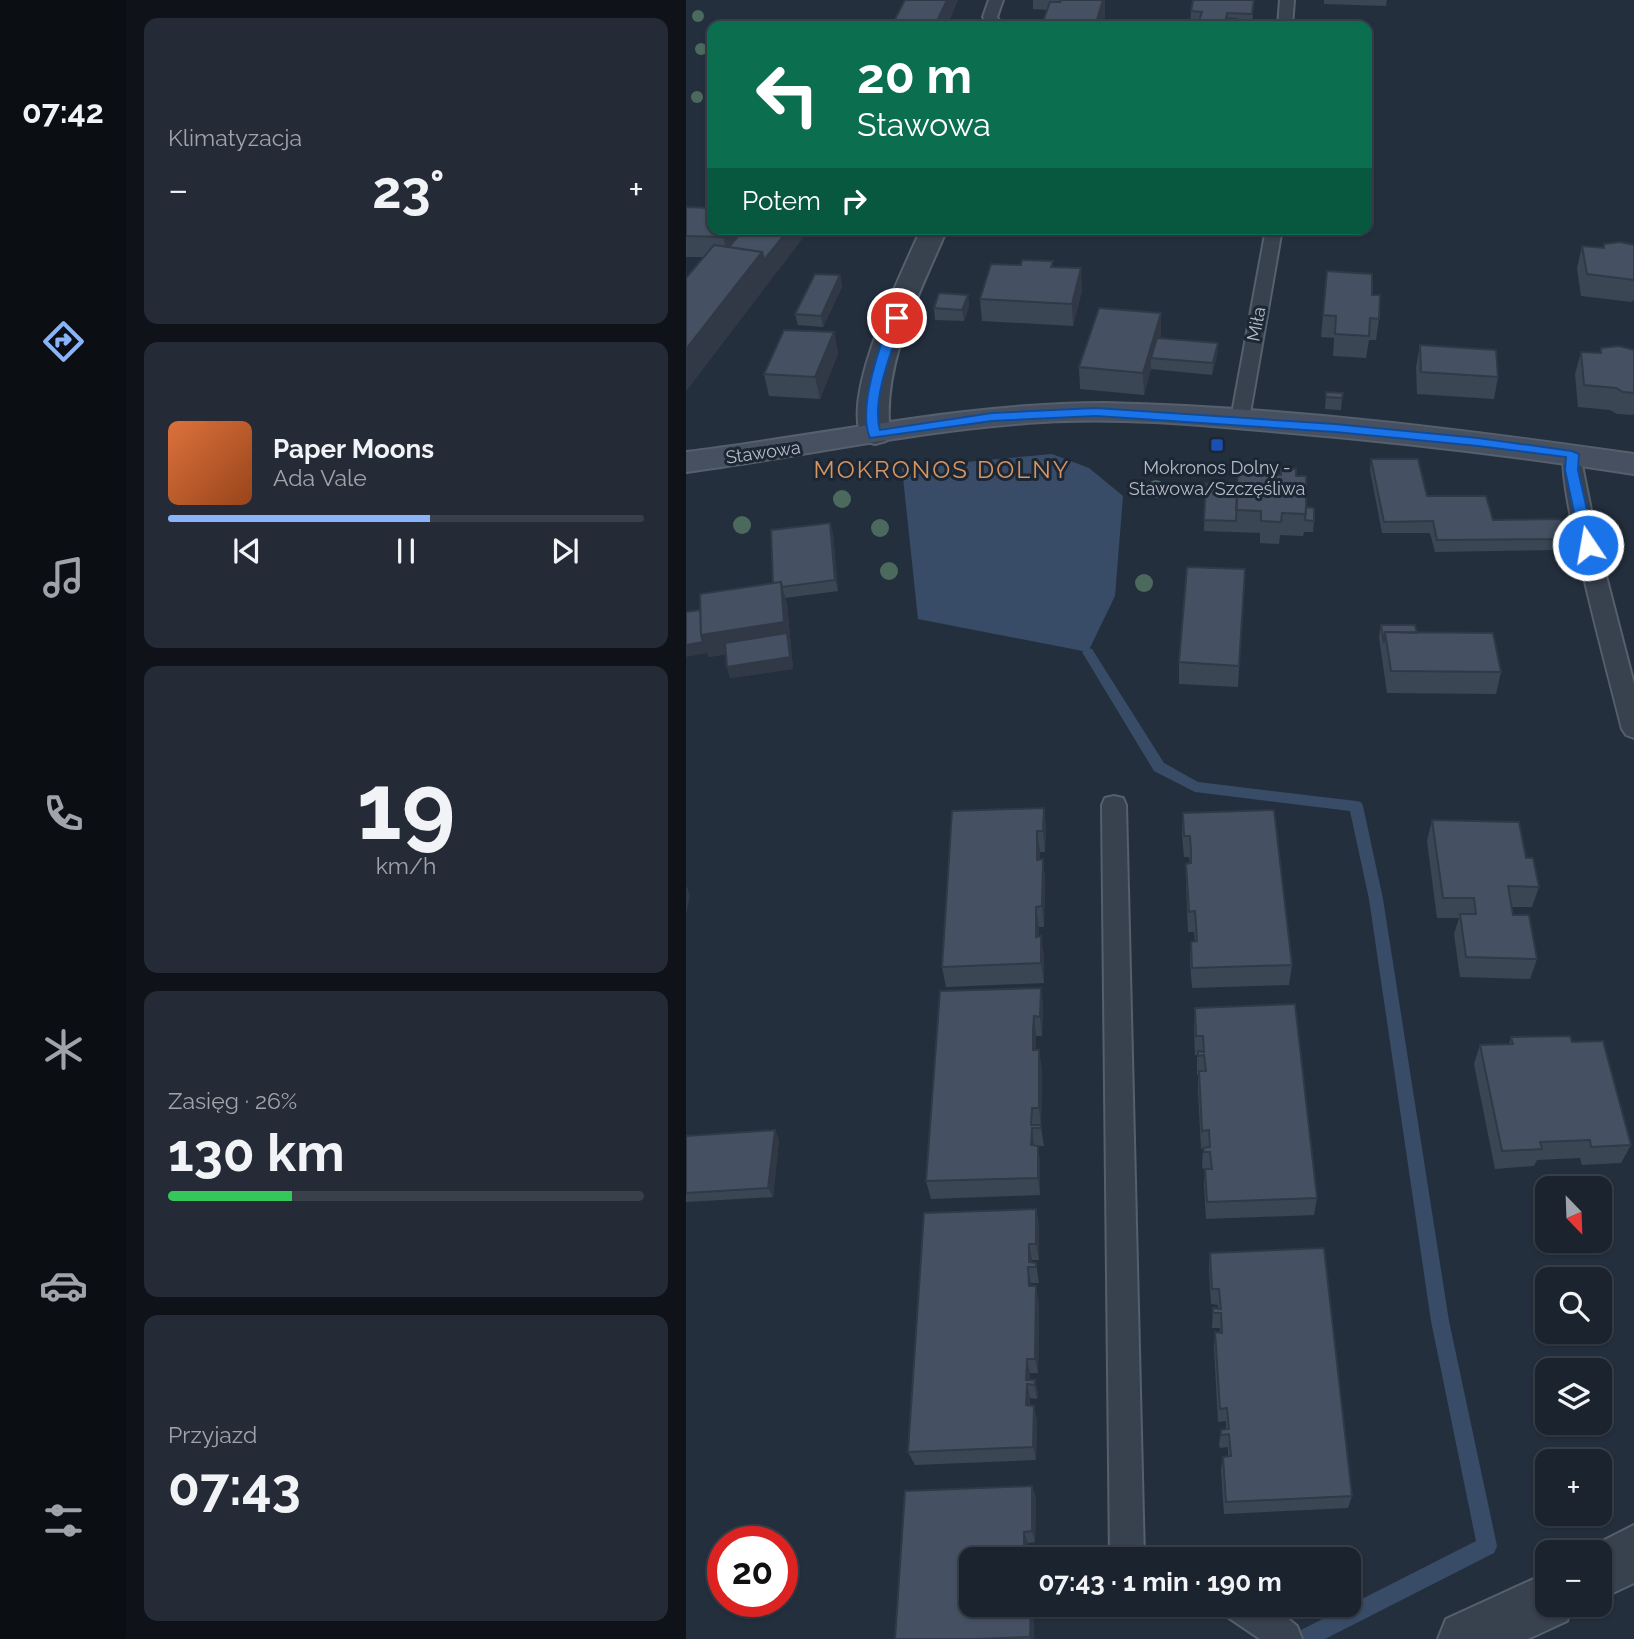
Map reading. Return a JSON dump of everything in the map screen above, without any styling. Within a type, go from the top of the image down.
[{"type":"street","points":[[875,435],[871,423],[882,362],[932,235]]},
{"type":"street","name":"Stawowa","points":[[686,462],[956,421],[1045,413],[1096,412],[1240,419],[1478,442],[1634,464]]},
{"type":"street","points":[[1612,1565],[1634,1552]]},
{"type":"street","points":[[1466,1639],[1535,1607]]},
{"type":"lane","points":[[993,21],[990,17],[996,0]]},
{"type":"lane","points":[[1285,21],[1287,0]]},
{"type":"lane","name":"Miła","points":[[1240,419],[1273,235]]},
{"type":"lane","points":[[1572,454],[1572,470],[1588,545],[1634,729]]},
{"type":"lane","points":[[1114,805],[1127,1547]]},
{"type":"lane","points":[[1259,1617],[1284,1639]]},
{"type":"water","points":[[1052,454],[1089,468],[1123,496],[1115,596],[1088,652],[918,619],[902,468]]},
{"type":"building","points":[[905,0],[947,0],[937,21],[894,21]]},
{"type":"building","points":[[1103,0],[1097,21],[1043,21],[1050,2]]},
{"type":"building","points":[[1193,0],[1254,0],[1252,14],[1227,13],[1226,18],[1237,21],[1199,21],[1202,12],[1191,11]]},
{"type":"building","points":[[686,207],[707,208],[707,235],[724,235],[723,237],[686,236]]},
{"type":"building","points":[[739,235],[784,235],[764,260],[762,252],[729,247]]},
{"type":"building","points":[[1620,242],[1634,245],[1634,280],[1587,274],[1582,246],[1604,248],[1604,244]]},
{"type":"building","points":[[714,245],[762,252],[686,349],[686,278]]},
{"type":"building","points":[[1022,260],[1053,261],[1051,267],[1081,268],[1072,304],[980,299],[991,264],[1021,265]]},
{"type":"building","points":[[1327,271],[1372,274],[1372,295],[1380,295],[1379,319],[1370,318],[1369,336],[1335,334],[1336,316],[1323,315]]},
{"type":"building","points":[[815,274],[840,275],[821,316],[795,314]]},
{"type":"building","points":[[939,293],[968,295],[962,310],[934,308]]},
{"type":"building","points":[[1099,308],[1161,313],[1143,373],[1079,367]]},
{"type":"building","points":[[784,330],[834,332],[815,377],[764,374]]},
{"type":"building","points":[[1157,338],[1218,343],[1213,363],[1151,358]]},
{"type":"building","points":[[1420,345],[1496,350],[1498,377],[1421,372]]},
{"type":"building","points":[[1619,346],[1634,350],[1634,393],[1584,385],[1581,352],[1601,353],[1601,348]]},
{"type":"building","points":[[1326,392],[1343,393],[1342,398],[1326,397]]},
{"type":"building","points":[[1371,459],[1418,459],[1427,496],[1486,496],[1493,520],[1561,519],[1566,539],[1437,540],[1433,521],[1384,522]]},
{"type":"building","points":[[1281,468],[1296,469],[1296,476],[1306,476],[1306,514],[1282,513],[1281,522],[1261,521],[1261,511],[1236,510],[1238,474],[1281,475]]},
{"type":"building","points":[[1206,483],[1238,485],[1236,521],[1204,520]]},
{"type":"building","points":[[1306,507],[1314,508],[1314,521],[1305,520]]},
{"type":"building","points":[[830,523],[835,580],[782,587],[781,582],[773,583],[771,530]]},
{"type":"building","points":[[1187,567],[1245,569],[1239,666],[1179,662]]},
{"type":"building","points":[[781,582],[784,622],[701,635],[700,594]]},
{"type":"building","points":[[700,610],[703,642],[686,645],[686,612]]},
{"type":"building","points":[[1381,625],[1415,625],[1417,633],[1385,632],[1384,643]]},
{"type":"building","points":[[1385,632],[1493,633],[1501,672],[1391,671]]},
{"type":"building","points":[[787,633],[790,657],[727,667],[725,643]]},
{"type":"building","points":[[1044,808],[1043,831],[1037,831],[1037,860],[1043,859],[1042,906],[1036,907],[1036,937],[1041,936],[1041,963],[942,967],[952,811]]},
{"type":"building","points":[[1274,810],[1292,965],[1192,968],[1191,942],[1197,941],[1195,911],[1189,912],[1186,864],[1191,863],[1191,851],[1190,836],[1184,836],[1183,813]]},
{"type":"building","points":[[1432,820],[1519,822],[1526,858],[1533,858],[1539,887],[1508,886],[1513,915],[1529,915],[1537,959],[1466,957],[1460,914],[1476,914],[1474,898],[1443,898]]},
{"type":"building","points":[[1041,988],[1040,1017],[1034,1016],[1033,1031],[1033,1050],[1039,1050],[1039,1108],[1032,1108],[1031,1125],[1041,1125],[1041,1128],[1032,1128],[1031,1145],[1038,1146],[1038,1178],[926,1181],[940,991]]},
{"type":"building","points":[[1295,1004],[1317,1198],[1207,1202],[1205,1169],[1212,1169],[1210,1152],[1204,1152],[1203,1148],[1210,1147],[1209,1130],[1202,1131],[1199,1071],[1206,1071],[1204,1055],[1198,1056],[1198,1051],[1204,1052],[1203,1036],[1196,1036],[1195,1008]]},
{"type":"building","points":[[1570,1036],[1572,1042],[1603,1041],[1631,1145],[1591,1147],[1590,1140],[1540,1142],[1542,1149],[1502,1151],[1480,1045],[1513,1044],[1511,1037]]},
{"type":"building","points":[[775,1130],[768,1188],[686,1193],[686,1136]]},
{"type":"building","points":[[1036,1209],[1036,1244],[1029,1244],[1029,1262],[1036,1263],[1036,1267],[1028,1267],[1029,1286],[1036,1286],[1035,1359],[1027,1359],[1026,1380],[1035,1380],[1034,1385],[1027,1384],[1026,1405],[1034,1406],[1033,1447],[908,1452],[924,1213]]},
{"type":"building","points":[[1324,1248],[1352,1496],[1226,1502],[1223,1457],[1231,1456],[1229,1434],[1221,1435],[1221,1430],[1229,1429],[1227,1408],[1220,1409],[1215,1332],[1222,1333],[1221,1313],[1213,1313],[1213,1308],[1221,1309],[1219,1289],[1212,1289],[1210,1253]]},
{"type":"building","points":[[1032,1486],[1032,1531],[1024,1532],[1024,1547],[959,1547],[959,1617],[1031,1617],[1030,1637],[895,1639],[905,1491]]},
{"type":"waterway","points":[[1088,652],[1159,767],[1195,787],[1356,806],[1376,899],[1440,1321],[1487,1546],[1304,1639]]},
{"type":"place","name":"Mokronos Dolny - Stawowa/Szczęśliwa","points":[[1217,445]]},
{"type":"district","name":"MOKRONOS DOLNY","points":[[942,469]]},
{"type":"route","points":[[897,318],[882,362],[874,397],[871,423],[875,435],[992,417],[1096,412],[1240,419],[1572,454],[1572,470],[1588,545]]}]
